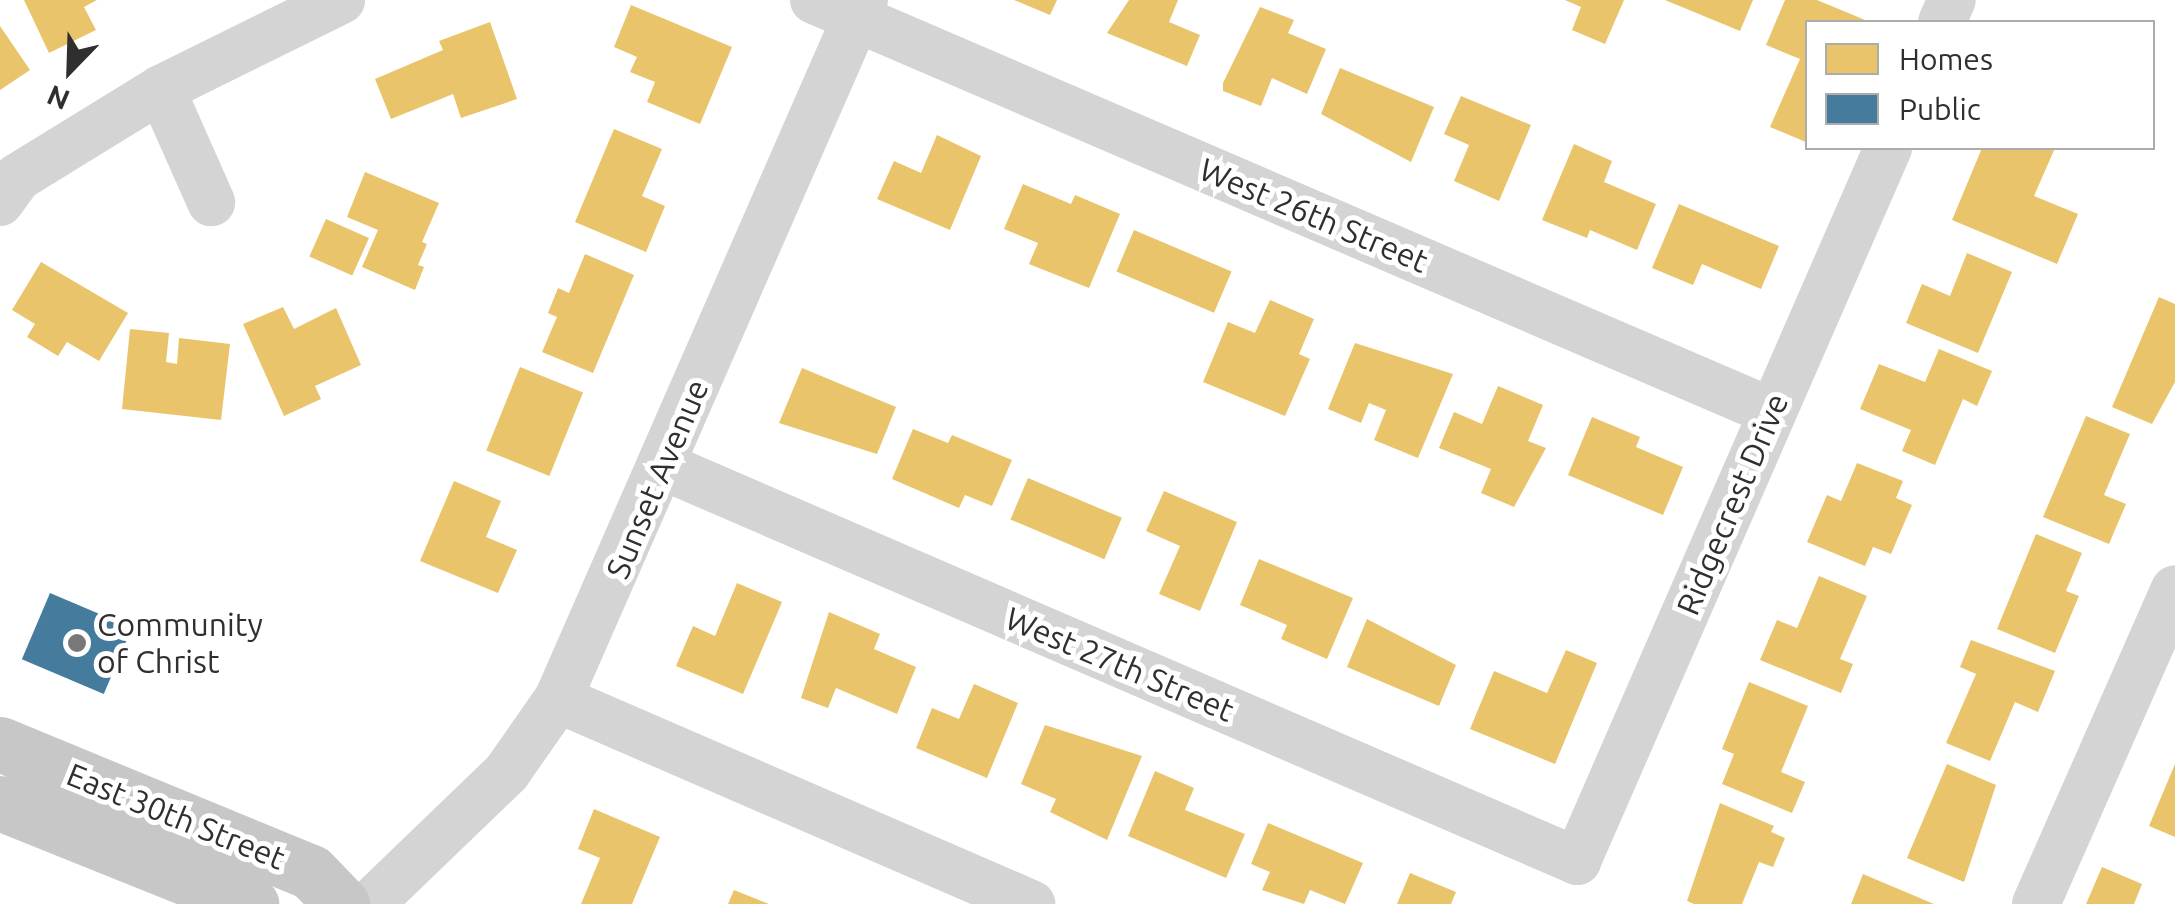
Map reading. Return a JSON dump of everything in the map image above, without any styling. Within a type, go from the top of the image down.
[{"type":"main road","name":"East 30th Street","points":[[0,744],[311,872],[342,904]]},
{"type":"main road","points":[[0,803],[252,904]]},
{"type":"street","points":[[0,202],[18,177],[161,90],[341,0]]},
{"type":"street","name":"West 26th Street","points":[[845,6],[1772,412]]},
{"type":"street","name":"Sunset Avenue","points":[[370,904],[507,772],[558,699],[663,466],[845,6]]},
{"type":"street","points":[[161,90],[210,202]]},
{"type":"street","name":"Ridgecrest Drive","points":[[1578,861],[1887,150]]},
{"type":"street","name":"West 27th Street","points":[[663,466],[1578,861]]},
{"type":"street","points":[[2036,904],[2175,589]]},
{"type":"street","points":[[558,699],[1031,904]]},
{"type":"building: Homes","points":[[24,0],[97,0],[84,7],[96,30],[49,53]]},
{"type":"building: Homes","points":[[1014,0],[1057,0],[1050,15]]},
{"type":"building: Homes","points":[[1129,0],[1178,0],[1169,22],[1200,35],[1187,66],[1107,33]]},
{"type":"building: Homes","points":[[1565,0],[1624,0],[1605,44],[1572,30],[1581,7]]},
{"type":"building: Homes","points":[[1665,0],[1753,0],[1740,31]]},
{"type":"building: Homes","points":[[1785,0],[1817,0],[1865,20],[1805,20],[1805,142],[1770,127],[1800,59],[1766,45]]},
{"type":"building: Homes","points":[[631,5],[732,47],[700,124],[647,102],[655,82],[630,72],[637,57],[614,47]]},
{"type":"building: Homes","points":[[1260,7],[1294,20],[1288,33],[1326,49],[1307,94],[1272,78],[1261,106],[1223,91],[1223,83]]},
{"type":"building: Homes","points":[[490,22],[517,99],[461,118],[453,94],[391,119],[375,79],[443,50],[439,41]]},
{"type":"building: Homes","points":[[0,26],[30,70],[0,90]]},
{"type":"building: Homes","points":[[1340,68],[1434,107],[1411,162],[1321,114]]},
{"type":"building: Homes","points":[[1461,96],[1531,125],[1499,201],[1454,181],[1469,145],[1444,134]]},
{"type":"building: Homes","points":[[614,129],[662,149],[642,196],[665,206],[646,252],[575,222]]},
{"type":"building: Homes","points":[[937,135],[981,156],[950,230],[877,199],[894,161],[921,173]]},
{"type":"building: Homes","points":[[1574,144],[1612,161],[1604,182],[1656,204],[1637,250],[1590,230],[1587,238],[1542,220]]},
{"type":"building: Homes","points":[[1981,150],[2054,150],[2034,196],[2078,214],[2057,264],[1952,220]]},
{"type":"building: Homes","points":[[365,172],[439,203],[422,242],[427,244],[418,265],[424,267],[415,290],[362,267],[378,230],[347,217]]},
{"type":"building: Homes","points":[[1023,184],[1071,204],[1075,195],[1120,214],[1089,288],[1029,264],[1038,243],[1004,229]]},
{"type":"building: Homes","points":[[1679,204],[1779,246],[1761,289],[1702,264],[1693,285],[1652,268]]},
{"type":"building: Homes","points":[[326,219],[369,238],[352,276],[309,256]]},
{"type":"building: Homes","points":[[1134,230],[1232,271],[1214,313],[1116,271]]},
{"type":"building: Homes","points":[[1967,253],[2012,272],[1978,353],[1906,323],[1922,284],[1950,296]]},
{"type":"building: Homes","points":[[585,254],[634,275],[593,373],[542,352],[557,317],[548,313],[558,288],[569,293]]},
{"type":"building: Homes","points":[[41,262],[128,313],[99,361],[67,342],[58,356],[27,337],[35,324],[12,310]]},
{"type":"building: Homes","points":[[2159,297],[2175,304],[2175,382],[2152,424],[2112,407]]},
{"type":"building: Homes","points":[[1270,300],[1314,319],[1299,354],[1310,359],[1285,416],[1203,382],[1228,322],[1255,333]]},
{"type":"building: Homes","points":[[283,307],[294,329],[336,308],[361,365],[315,386],[321,399],[284,416],[243,324]]},
{"type":"building: Homes","points":[[130,329],[169,333],[166,362],[177,364],[179,338],[230,344],[221,420],[122,409]]},
{"type":"building: Homes","points":[[1355,343],[1453,374],[1418,458],[1374,440],[1386,410],[1369,403],[1361,423],[1328,409]]},
{"type":"building: Homes","points":[[1939,349],[1992,371],[1977,406],[1963,399],[1935,465],[1902,451],[1911,430],[1860,409],[1879,364],[1925,382]]},
{"type":"building: Homes","points":[[520,367],[583,392],[549,476],[486,450]]},
{"type":"building: Homes","points":[[802,368],[896,407],[877,454],[779,423]]},
{"type":"building: Homes","points":[[1498,386],[1543,405],[1528,441],[1546,448],[1514,507],[1481,493],[1491,469],[1439,448],[1454,412],[1482,424]]},
{"type":"building: Homes","points":[[2086,416],[2130,434],[2104,495],[2126,504],[2109,544],[2043,517]]},
{"type":"building: Homes","points":[[1592,417],[1640,437],[1636,447],[1683,467],[1663,515],[1568,475]]},
{"type":"building: Homes","points":[[913,429],[948,443],[952,435],[1012,460],[992,506],[965,495],[959,508],[892,479]]},
{"type":"building: Homes","points":[[1857,463],[1903,481],[1896,498],[1912,505],[1891,554],[1873,547],[1865,566],[1807,542],[1827,495],[1841,501]]},
{"type":"building: Homes","points":[[1028,478],[1122,518],[1104,559],[1010,519]]},
{"type":"building: Homes","points":[[454,481],[501,501],[486,537],[517,550],[498,593],[420,561]]},
{"type":"building: Homes","points":[[1164,491],[1237,522],[1200,611],[1159,594],[1180,546],[1146,531]]},
{"type":"building: Homes","points":[[2036,534],[2082,553],[2066,591],[2079,596],[2055,653],[1997,629]]},
{"type":"building: Homes","points":[[1259,559],[1353,598],[1327,659],[1281,639],[1287,625],[1240,605]]},
{"type":"building: Homes","points":[[1819,576],[1867,596],[1840,659],[1853,664],[1841,693],[1760,660],[1777,620],[1797,628]]},
{"type":"building: Homes","points":[[737,583],[782,602],[743,694],[676,666],[693,626],[715,636]]},
{"type":"building: Homes","points":[[829,612],[880,634],[874,649],[916,667],[897,714],[836,688],[828,708],[801,698]]},
{"type":"building: Homes","points":[[1367,619],[1456,665],[1439,706],[1347,667]]},
{"type":"building: Homes","points":[[1971,640],[2055,671],[2038,712],[2015,702],[1990,761],[1946,743],[1976,674],[1960,667]]},
{"type":"building: Homes","points":[[1566,650],[1597,663],[1555,764],[1470,729],[1494,671],[1547,693]]},
{"type":"building: Homes","points":[[1749,682],[1808,706],[1781,772],[1805,782],[1792,813],[1722,784],[1734,754],[1722,749]]},
{"type":"building: Homes","points":[[974,684],[1018,703],[987,778],[916,748],[932,708],[959,719]]},
{"type":"building: Homes","points":[[1045,725],[1142,756],[1107,840],[1050,812],[1056,799],[1021,784]]},
{"type":"building: Homes","points":[[1947,764],[1996,785],[1964,882],[1907,858]]},
{"type":"building: Homes","points":[[2175,764],[2175,837],[2149,826]]},
{"type":"building: Homes","points":[[1155,771],[1194,788],[1185,810],[1245,834],[1226,878],[1128,836]]},
{"type":"building: Homes","points":[[1720,803],[1774,826],[1771,832],[1785,838],[1773,867],[1759,862],[1742,904],[1694,904],[1687,901]]},
{"type":"building: Homes","points":[[594,809],[660,837],[632,904],[581,904],[600,858],[578,849]]},
{"type":"building: Homes","points":[[1268,823],[1363,863],[1345,904],[1310,890],[1304,904],[1262,890],[1270,872],[1251,864]]},
{"type":"building: Homes","points":[[2102,867],[2142,884],[2134,904],[2086,904]]},
{"type":"building: Homes","points":[[1410,873],[1456,892],[1451,904],[1397,904]]},
{"type":"building: Homes","points":[[1863,874],[1934,904],[1851,904]]},
{"type":"building: Homes","points":[[734,890],[769,904],[728,904]]},
{"type":"building: Public","name":"Community of Christ","points":[[50,593],[132,628],[104,694],[22,659]]},
{"type":"place","name":"Community of Christ","points":[[77,643]]}]
